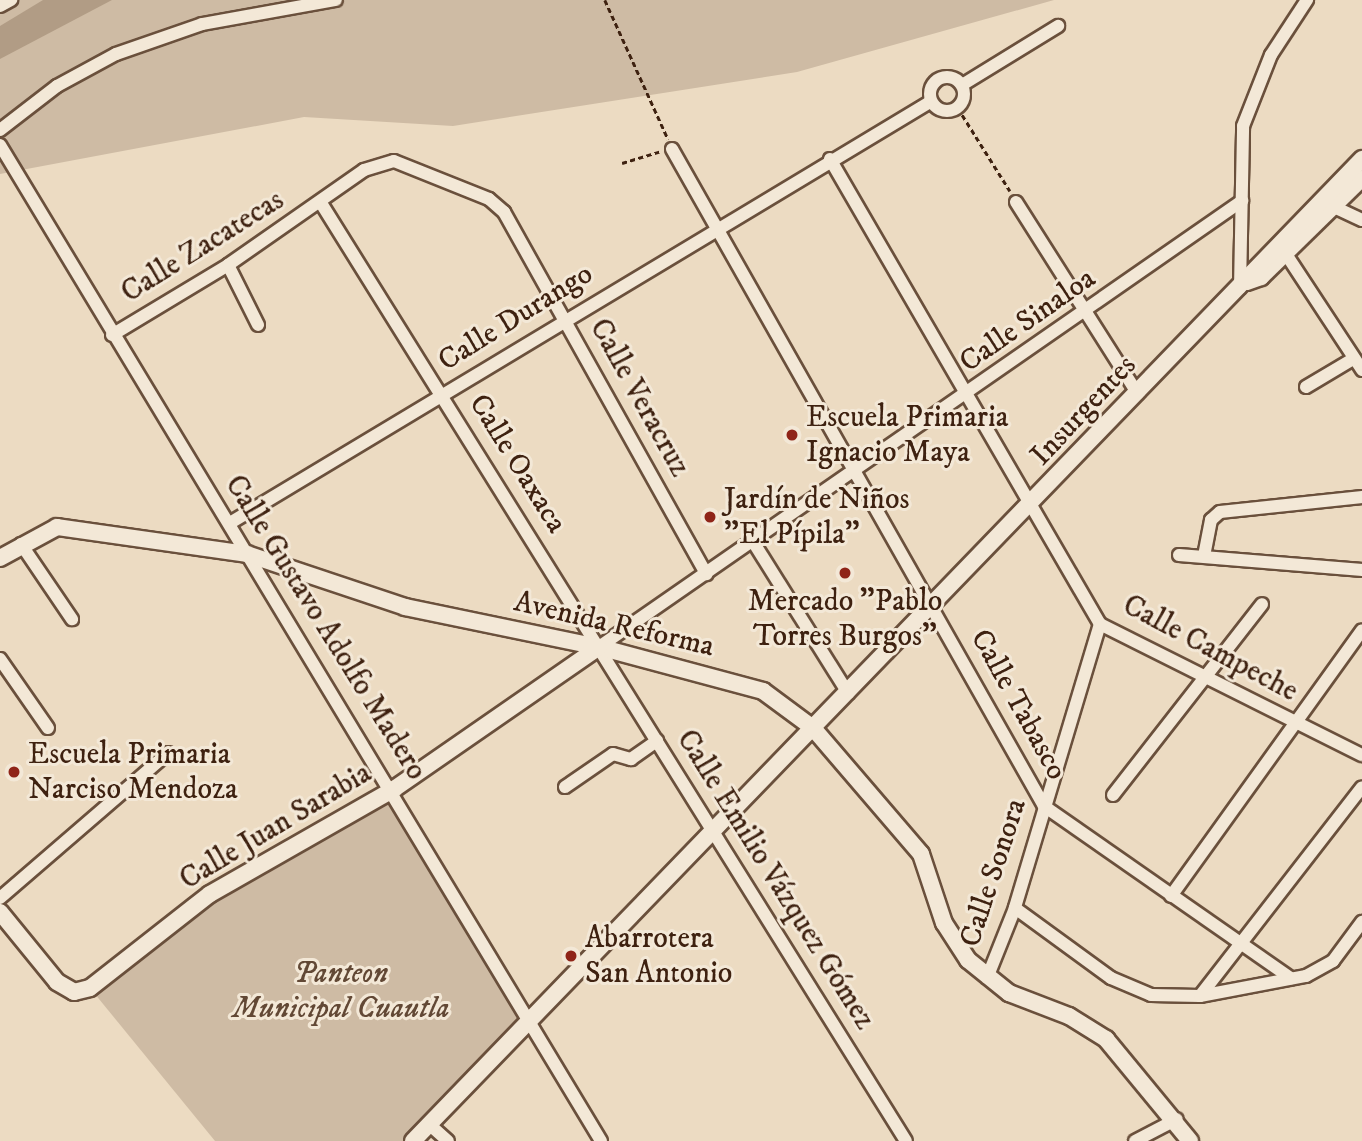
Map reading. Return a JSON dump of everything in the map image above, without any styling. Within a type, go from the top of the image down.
[{"type":"street","points":[[0,6],[11,0]]},
{"type":"street","points":[[0,130],[57,86],[116,54],[202,24],[335,0]]},
{"type":"street","points":[[1243,286],[1243,126],[1250,99],[1307,0]]},
{"type":"street","points":[[962,85],[951,76],[938,78],[929,89],[930,102],[943,112],[958,108],[962,85],[1058,26]]},
{"type":"street","name":"Calle Durango","points":[[230,523],[565,317],[930,102]]},
{"type":"street","name":"Calle Gustavo Adolfo Madero","points":[[0,145],[112,335],[394,789],[601,1141]]},
{"type":"street","name":"Calle Tabasco","points":[[672,149],[854,475],[934,609],[1044,806],[1291,978]]},
{"type":"street","name":"Calle Campeche","points":[[830,159],[1034,506],[1100,624],[1204,681],[1362,755]]},
{"type":"street","name":"Calle Zacatecas","points":[[112,335],[228,265],[364,170],[394,161],[489,199],[505,212]]},
{"type":"street","name":"Insurgentes","points":[[1281,247],[1332,206],[1361,167]]},
{"type":"street","name":"Insurgentes","points":[[413,1141],[813,728],[934,609],[1138,394],[1361,167]]},
{"type":"street","name":"Calle Sinaloa","points":[[599,647],[752,540],[854,475],[1242,201]]},
{"type":"street","name":"Calle Oaxaca","points":[[321,202],[443,393],[599,647]]},
{"type":"street","points":[[1016,202],[1138,394]]},
{"type":"street","points":[[1332,206],[1362,220]]},
{"type":"street","name":"Calle Veracruz","points":[[505,212],[706,574]]},
{"type":"street","points":[[1281,247],[1362,370]]},
{"type":"street","points":[[228,265],[258,325]]},
{"type":"street","points":[[1306,387],[1353,359]]},
{"type":"street","points":[[1204,556],[1210,520],[1220,512],[1362,497]]},
{"type":"street","name":"Avenida Reforma","points":[[2,551],[69,527],[247,554],[405,607],[599,647],[763,691],[813,728],[921,854],[944,923],[987,978],[1106,1040],[1177,1119],[1190,1141]]},
{"type":"street","points":[[752,540],[848,693]]},
{"type":"street","points":[[22,544],[72,619]]},
{"type":"street","points":[[1179,555],[1362,570]]},
{"type":"street","points":[[1113,795],[1262,604]]},
{"type":"street","name":"Calle Sonora","points":[[987,978],[1015,908],[1100,624]]},
{"type":"street","points":[[1171,896],[1362,630]]},
{"type":"street","name":"Calle Emilio Vázquez Gómez","points":[[599,647],[906,1141]]},
{"type":"street","name":"Calle Juan Sarabia","points":[[0,912],[57,982],[74,992],[90,988],[210,894],[394,789],[599,647]]},
{"type":"street","points":[[0,659],[48,728]]},
{"type":"street","points":[[565,787],[607,757],[631,759],[657,741]]},
{"type":"street","points":[[0,898],[168,753]]},
{"type":"street","points":[[1200,996],[1362,787]]},
{"type":"street","points":[[1015,908],[1111,978],[1151,995],[1200,996],[1291,978],[1334,961],[1362,922]]},
{"type":"street","points":[[1135,1141],[1177,1119]]},
{"type":"street","points":[[430,1125],[448,1141]]},
{"type":"path","points":[[605,0],[672,149],[622,163]]},
{"type":"path","points":[[958,108],[1016,202]]},
{"type":"green space","points":[[0,0],[1054,0],[797,72],[453,126],[304,117],[0,174]]},
{"type":"green space","name":"Panteon Municipal Cuautla","points":[[394,789],[531,1021],[413,1141],[215,1141],[90,988],[210,894]]},
{"type":"shaded area","points":[[43,0],[112,0],[0,59],[0,26]]},
{"type":"place","name":"Escuela Primaria Ignacio Maya","points":[[792,435]]},
{"type":"place","name":"Jardín de Niños \"El Pípila\"","points":[[710,517]]},
{"type":"place","name":"Mercado \"Pablo Torres Burgos\"","points":[[845,573]]},
{"type":"place","name":"Escuela Primaria Narciso Mendoza","points":[[14,772]]},
{"type":"place","name":"Abarrotera San Antonio","points":[[571,956]]}]
